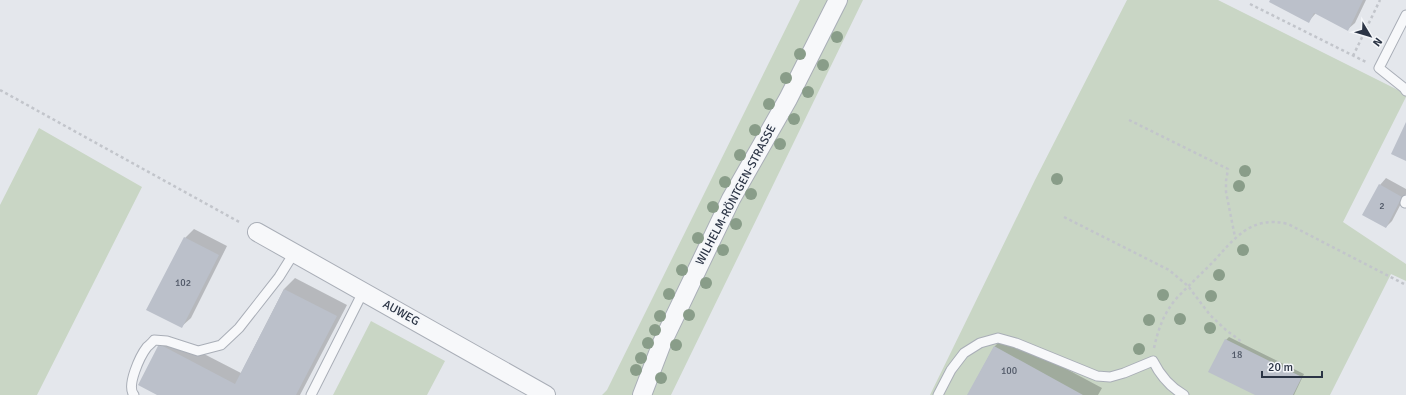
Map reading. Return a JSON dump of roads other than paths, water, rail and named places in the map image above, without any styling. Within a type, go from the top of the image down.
[{"type":"street","name":"WILHELM-RÖNTGEN-STRASSE","points":[[642,395],[662,343],[731,199],[788,98],[838,0]]},
{"type":"street","name":"AUWEG","points":[[257,232],[546,395]]},
{"type":"lane","points":[[1406,15],[1379,68],[1406,91]]},
{"type":"lane","points":[[134,395],[131,391],[131,385],[137,367],[147,347],[154,340],[167,341],[198,351],[221,344],[239,328],[280,277],[294,253]]},
{"type":"lane","points":[[311,395],[363,292]]},
{"type":"lane","points":[[938,395],[951,370],[964,353],[980,343],[998,338],[1016,343],[1097,376],[1110,377],[1153,361],[1158,371],[1167,382],[1184,395]]}]
